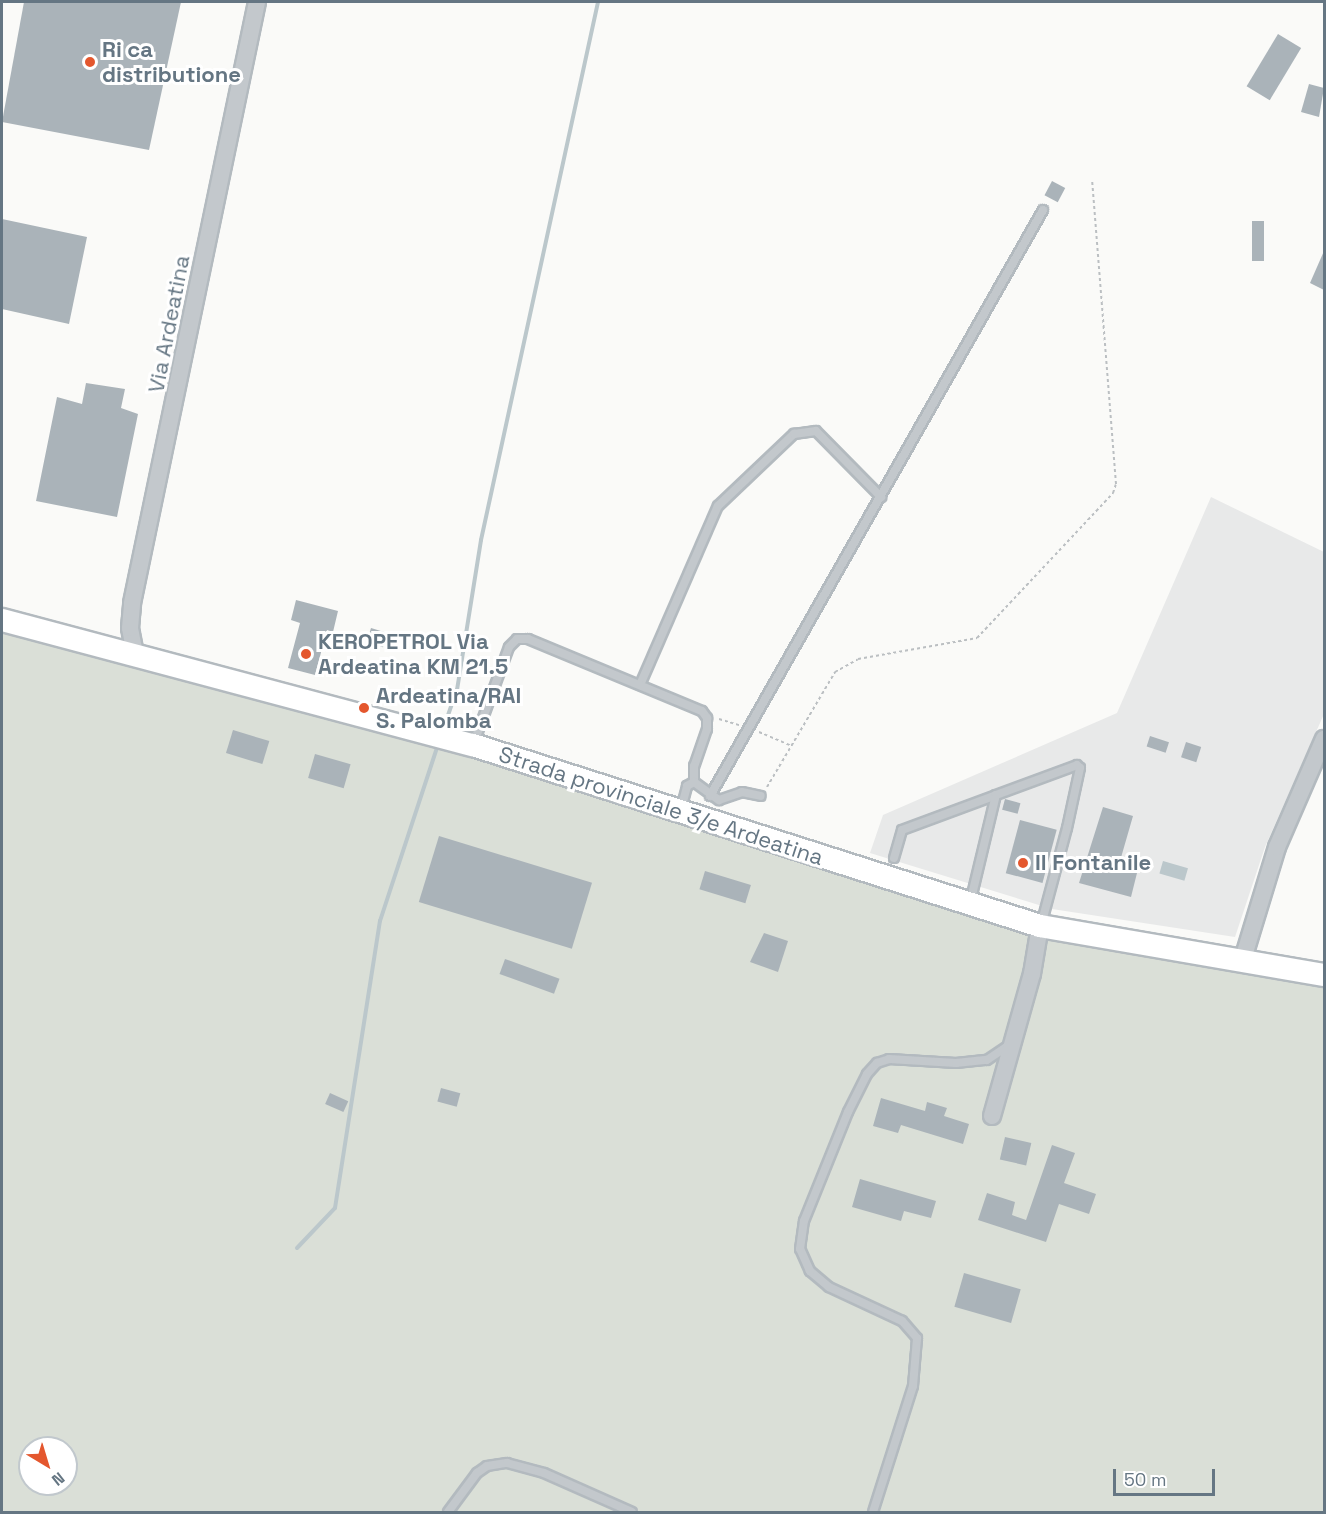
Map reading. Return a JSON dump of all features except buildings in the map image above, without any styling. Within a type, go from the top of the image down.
[{"type":"main road","name":"Strada provinciale 3/e Ardeatina","points":[[4,621],[473,745],[680,813],[1040,926],[1243,959],[1324,975]]},
{"type":"street","name":"Via Ardeatina","points":[[135,654],[130,628],[132,603],[257,2]]},
{"type":"street","points":[[1243,959],[1277,848],[1324,739]]},
{"type":"street","points":[[992,1116],[1032,974],[1040,926]]},
{"type":"lane","points":[[710,796],[1043,210]]},
{"type":"lane","points":[[640,685],[718,506],[794,434],[816,431],[881,497]]},
{"type":"lane","points":[[473,745],[509,646],[517,639],[528,639],[702,711],[707,718],[694,766],[694,782],[710,796],[719,800],[742,792],[761,796]]},
{"type":"lane","points":[[894,858],[902,830],[1077,765],[1080,768],[1040,926]]},
{"type":"lane","points":[[680,813],[687,786],[694,782]]},
{"type":"lane","points":[[969,905],[996,795]]},
{"type":"lane","points":[[873,1512],[913,1386],[917,1338],[902,1321],[829,1287],[810,1271],[801,1249],[804,1221],[848,1112],[867,1074],[877,1063],[889,1059],[956,1063],[987,1060],[999,1056],[1012,1041]]},
{"type":"lane","points":[[448,1512],[477,1473],[492,1464],[507,1462],[544,1473],[632,1512]]},
{"type":"path","points":[[761,796],[835,672],[858,659],[977,638],[1098,514],[1113,493],[1116,483],[1092,180]]},
{"type":"shaded area","points":[[1211,497],[1324,552],[1324,714],[1265,847],[1235,937],[1052,909],[870,853],[883,815],[1117,713]]},
{"type":"shaded area","points":[[2,620],[135,654],[969,905],[1324,975],[1324,1512],[2,1512]]},
{"type":"shaded area","points":[[1163,861],[1188,868],[1184,881],[1159,873]]},
{"type":"waterway","points":[[445,724],[457,690],[481,540],[598,2]]},
{"type":"waterway","points":[[297,1248],[335,1208],[380,921],[437,748]]},
{"type":"place","name":"Ri ca distributione","points":[[90,62]]},
{"type":"place","name":"KEROPETROL Via Ardeatina KM 21.5","points":[[306,654]]},
{"type":"place","name":"Ardeatina/RAI S. Palomba","points":[[364,708]]},
{"type":"place","name":"Il Fontanile","points":[[1023,863]]}]
